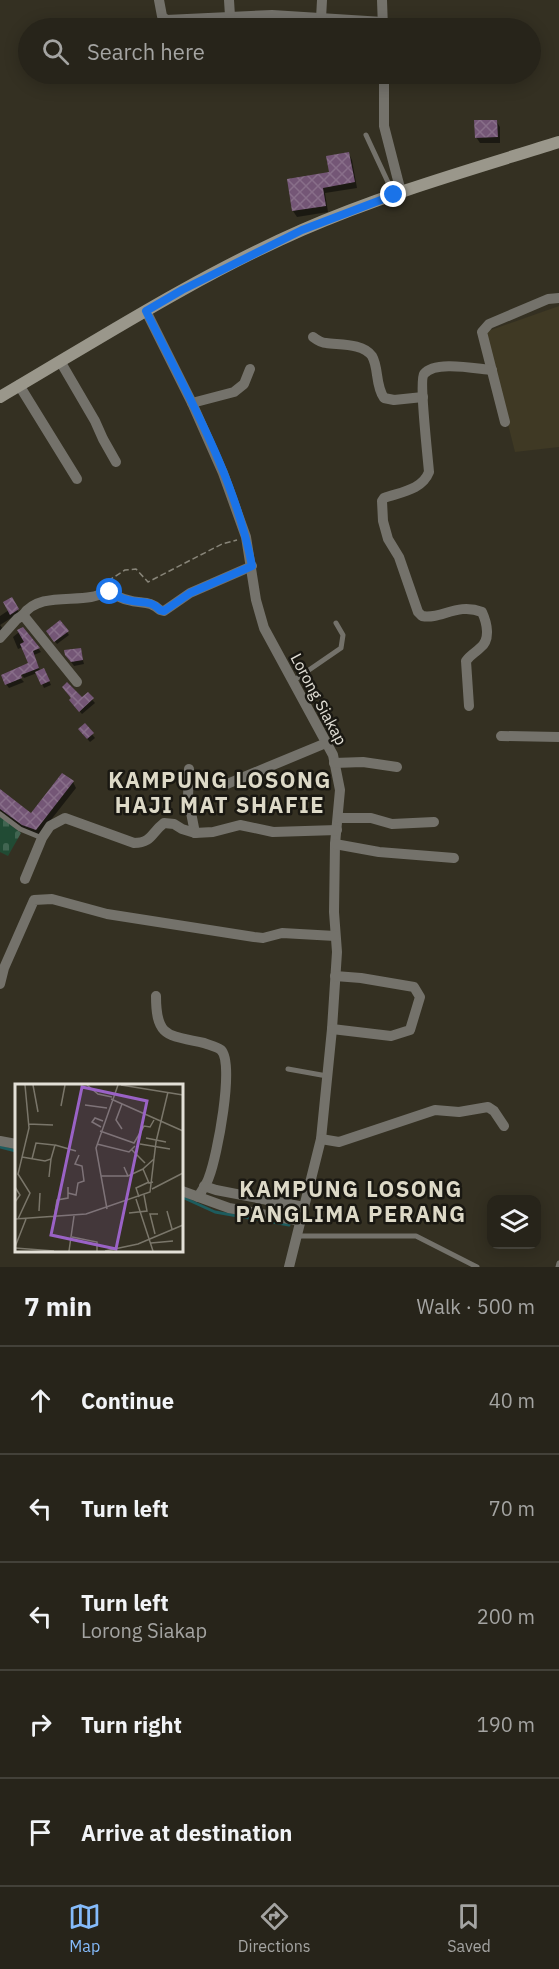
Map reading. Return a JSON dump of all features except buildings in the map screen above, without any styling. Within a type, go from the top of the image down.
[{"type":"street","points":[[159,0],[164,18]]},
{"type":"street","points":[[229,0],[230,16]]},
{"type":"street","points":[[321,18],[322,0]]},
{"type":"street","points":[[382,0],[383,18]]},
{"type":"street","points":[[198,18],[272,15],[309,18]]},
{"type":"street","points":[[384,84],[384,126],[397,193]]},
{"type":"street","points":[[0,397],[182,290],[302,230],[397,193],[559,142]]},
{"type":"street","points":[[505,422],[482,332],[489,324],[548,299],[559,298]]},
{"type":"street","name":"Lorong Siakap","points":[[146,311],[192,403],[223,473],[246,537],[256,600],[264,628],[326,743],[340,790],[335,844],[335,976],[321,1139],[289,1267]]},
{"type":"street","points":[[313,337],[324,343],[353,346],[366,351],[372,357],[379,391],[384,398],[394,400],[423,397]]},
{"type":"street","points":[[60,361],[116,462]]},
{"type":"street","points":[[469,706],[466,661],[471,654],[483,647],[487,636],[487,622],[482,612],[474,609],[458,609],[429,618],[418,612],[399,557],[387,539],[382,501],[384,498],[419,486],[425,481],[429,472],[422,377],[425,372],[437,367],[454,366],[492,370]]},
{"type":"street","points":[[192,403],[234,392],[244,384],[250,369]]},
{"type":"street","points":[[19,385],[77,479]]},
{"type":"street","points":[[0,639],[27,609],[41,601],[92,597],[110,592],[128,600],[154,604],[164,611],[190,593],[252,566]]},
{"type":"street","points":[[23,615],[77,682]]},
{"type":"street","points":[[501,736],[559,737]]},
{"type":"street","points":[[227,784],[326,743]]},
{"type":"street","points":[[334,764],[363,762],[397,767]]},
{"type":"street","points":[[189,769],[188,797],[195,833]]},
{"type":"street","points":[[25,879],[42,838],[50,826],[64,818],[134,843],[143,843],[151,838],[164,823],[174,824],[195,833],[240,825],[273,832],[371,818],[392,824],[434,822]]},
{"type":"street","points":[[335,844],[379,852],[454,858]]},
{"type":"street","points":[[0,984],[4,968],[34,900],[52,899],[107,914],[254,937],[263,938],[282,933],[335,936]]},
{"type":"street","points":[[332,1029],[391,1036],[400,1034],[410,1030],[420,997],[414,987],[335,976]]},
{"type":"street","points":[[156,996],[156,1017],[160,1028],[171,1036],[214,1046],[222,1051],[226,1061],[226,1091],[212,1166],[198,1197]]},
{"type":"street","points":[[321,1139],[339,1142],[435,1110],[459,1112],[488,1107],[494,1111],[504,1126]]},
{"type":"street","points":[[0,1141],[15,1144]]},
{"type":"street","points":[[204,1186],[304,1207]]},
{"type":"street","points":[[183,1191],[229,1208],[300,1221]]},
{"type":"lane","points":[[366,135],[397,193]]},
{"type":"lane","points":[[293,681],[341,648],[343,635],[336,623]]},
{"type":"lane","points":[[0,814],[25,832],[42,838]]},
{"type":"lane","points":[[288,1069],[327,1076]]},
{"type":"lane","points":[[297,1236],[416,1236],[477,1267]]},
{"type":"path","points":[[92,597],[102,585],[124,570],[136,569],[148,582],[222,543],[246,537]]},
{"type":"shaded area","points":[[559,306],[559,447],[515,452],[485,332]]},
{"type":"green space","points":[[0,816],[21,833],[8,856],[0,852]]},
{"type":"waterway","points":[[0,1147],[15,1151]]},
{"type":"waterway","points":[[183,1197],[215,1212],[289,1225]]},
{"type":"district","name":"KAMPUNG LOSONG HAJI MAT SHAFIE","points":[[220,792]]},
{"type":"district","name":"KAMPUNG LOSONG PANGLIMA PERANG","points":[[351,1202]]},
{"type":"route","points":[[110,592],[128,600],[154,604],[164,611],[190,593],[252,566],[246,537],[223,473],[192,403],[146,311],[182,290],[302,230],[394,195]]}]
